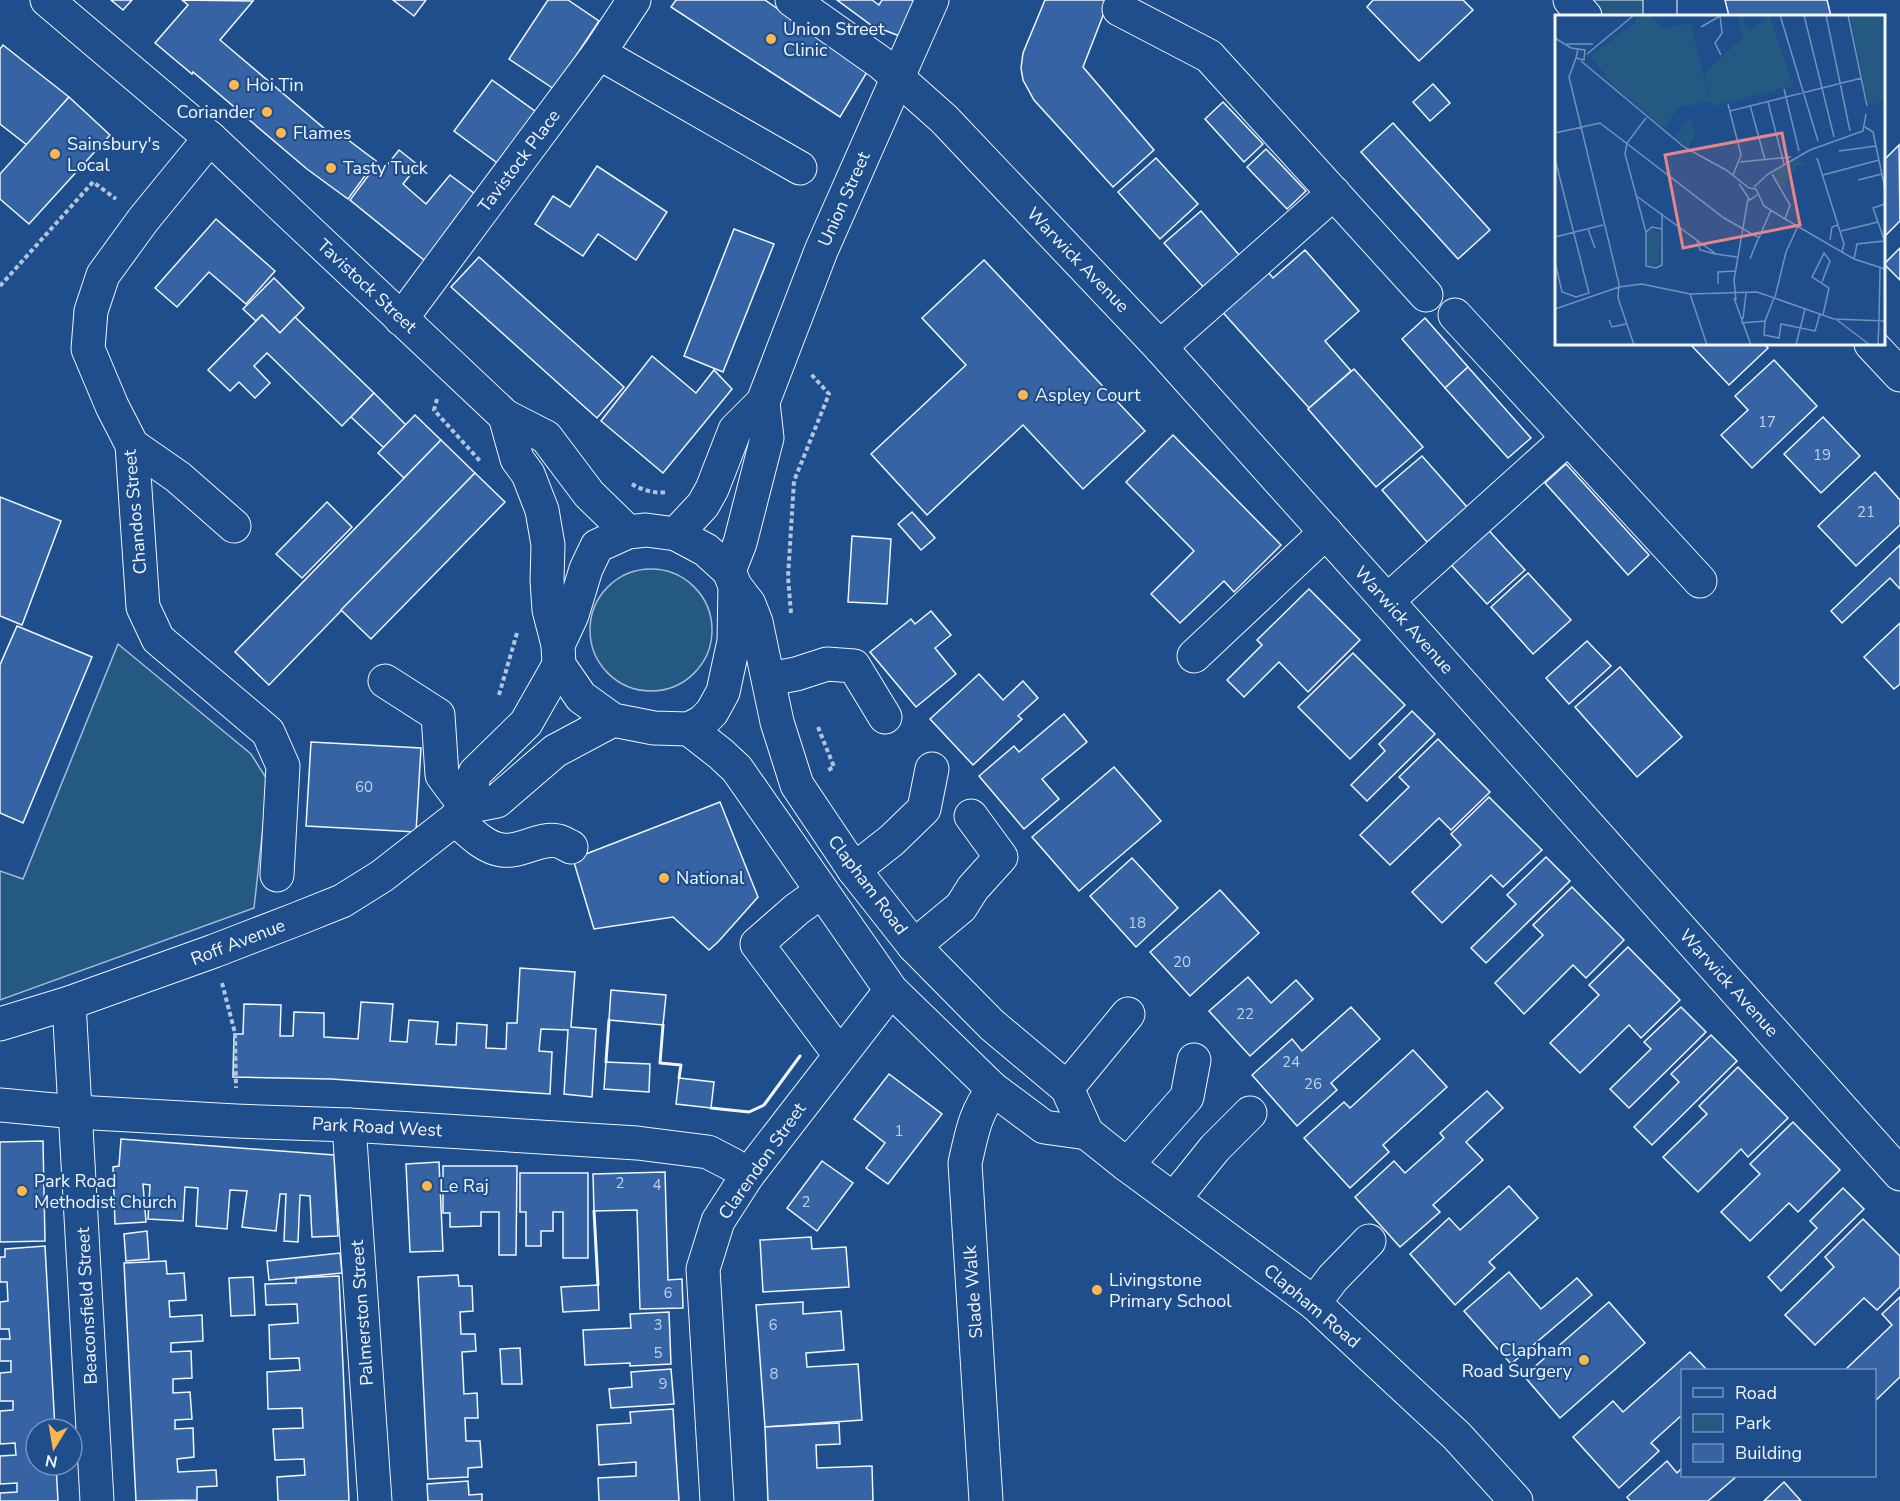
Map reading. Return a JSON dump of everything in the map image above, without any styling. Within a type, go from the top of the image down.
[{"type":"street","name":"Tavistock Street","points":[[47,0],[210,138],[505,416],[546,437],[589,494],[628,532]]},
{"type":"street","name":"Tavistock Place","points":[[401,319],[599,53],[634,0]]},
{"type":"street","points":[[792,0],[898,77]]},
{"type":"street","name":"Union Street","points":[[676,534],[703,506],[735,430],[763,402],[821,251],[932,0]]},
{"type":"street","points":[[1570,0],[1584,15]]},
{"type":"street","points":[[1119,9],[1209,56],[1426,295]]},
{"type":"street","points":[[599,53],[800,168]]},
{"type":"street","name":"Warwick Avenue","points":[[898,77],[944,119],[1160,347],[1900,1174]]},
{"type":"street","name":"Chandos Street","points":[[210,138],[143,220],[103,274],[91,311],[88,349],[112,406],[132,444],[143,607],[158,639],[268,732],[283,766],[277,875]]},
{"type":"street","points":[[1160,347],[1334,193]]},
{"type":"street","points":[[1455,315],[1700,581]]},
{"type":"street","points":[[1872,345],[1900,375]]},
{"type":"street","name":"Union Street","points":[[732,578],[767,438],[763,402]]},
{"type":"street","points":[[460,813],[475,773],[526,723],[558,655],[586,569],[597,546],[628,532],[646,530],[676,534],[706,550],[732,578],[734,641],[723,692],[712,712],[702,722],[689,729],[654,728],[613,720],[581,698],[558,655],[549,610],[548,545],[542,510],[528,474],[517,459],[505,416]]},
{"type":"street","points":[[1387,601],[1568,438]]},
{"type":"street","points":[[132,444],[178,477],[234,526]]},
{"type":"street","points":[[1194,656],[1326,532]]},
{"type":"street","name":"Clapham Road","points":[[732,578],[749,604],[782,676],[777,722],[797,785],[855,870],[914,946],[992,1025],[1066,1088],[1087,1133],[1314,1303],[1457,1436],[1516,1501]]},
{"type":"street","points":[[782,676],[827,664],[854,666],[885,717]]},
{"type":"street","points":[[385,681],[438,715],[442,775],[460,813],[482,841],[500,850],[511,851],[543,842],[557,841],[570,847]]},
{"type":"street","name":"Roff Avenue","points":[[0,1024],[69,1003],[214,951],[342,901],[382,876],[460,813],[497,801],[555,751],[613,720]]},
{"type":"street","points":[[689,729],[737,770],[891,990],[993,1089],[1044,1127],[1087,1133]]},
{"type":"street","points":[[855,870],[892,840],[924,809],[932,769]]},
{"type":"street","points":[[914,946],[961,907],[973,888],[1001,857],[971,816]]},
{"type":"street","points":[[821,892],[797,909],[757,944],[840,1055]]},
{"type":"street","name":"Clarendon Street","points":[[717,1501],[703,1269],[718,1221],[747,1176],[891,990]]},
{"type":"street","name":"Beaconsfield Street","points":[[69,1003],[97,1501]]},
{"type":"street","points":[[1066,1088],[1128,1014]]},
{"type":"street","points":[[1127,1165],[1187,1097],[1194,1060]]},
{"type":"street","name":"Slade Walk","points":[[986,1501],[965,1163],[975,1119],[993,1089]]},
{"type":"street","name":"Park Road West","points":[[0,1105],[76,1112],[349,1125],[637,1143],[708,1152],[733,1165],[747,1176]]},
{"type":"street","points":[[1174,1199],[1215,1148],[1250,1113]]},
{"type":"street","name":"Palmerston Street","points":[[349,1125],[375,1501]]},
{"type":"street","points":[[1314,1303],[1333,1278],[1369,1241]]},
{"type":"path","points":[[0,286],[93,182],[143,220]]},
{"type":"path","points":[[782,676],[794,481],[830,394]]},
{"type":"path","points":[[434,410],[486,468]]},
{"type":"path","points":[[629,483],[639,489],[663,493],[675,491]]},
{"type":"path","points":[[499,696],[519,626]]},
{"type":"path","points":[[817,726],[834,767]]},
{"type":"path","points":[[214,951],[235,1033],[237,1121]]},
{"type":"green space","points":[[1585,0],[1649,0],[1652,15],[1598,15]]},
{"type":"green space","points":[[651,569],[674,573],[694,587],[708,607],[712,630],[708,653],[694,673],[674,687],[651,691],[628,687],[608,673],[594,653],[590,630],[594,607],[608,587],[628,573]]},
{"type":"green space","points":[[118,644],[251,754],[268,781],[254,908],[0,1000],[0,871],[23,879]]},
{"type":"building","points":[[111,0],[132,0],[123,10]]},
{"type":"building","points":[[182,0],[253,1],[220,40],[332,135],[335,130],[376,161],[348,199],[307,169],[193,72],[192,74],[155,43],[188,5]]},
{"type":"building","points":[[393,0],[426,0],[414,16]]},
{"type":"building","points":[[548,0],[568,0],[599,21],[554,89],[509,59]]},
{"type":"building","name":"Union Street Clinic","points":[[676,0],[765,0],[867,72],[840,117],[671,7]]},
{"type":"building","points":[[837,0],[872,0],[879,5],[882,0],[917,2],[902,37],[871,25]]},
{"type":"building","points":[[1045,0],[1109,0],[1083,67],[1154,150],[1113,187],[1034,100],[1023,80],[1021,68],[1023,53]]},
{"type":"building","points":[[1373,0],[1463,0],[1473,10],[1419,61],[1367,7]]},
{"type":"building","points":[[1725,0],[1827,0],[1831,15],[1729,15]]},
{"type":"building","points":[[3,45],[69,97],[27,145],[0,124],[0,49]]},
{"type":"building","points":[[492,80],[539,114],[500,165],[454,131]]},
{"type":"building","points":[[1433,84],[1450,103],[1430,121],[1413,102]]},
{"type":"building","name":"Sainsbury's Local","points":[[69,97],[110,135],[29,224],[0,199],[0,174]]},
{"type":"building","points":[[1223,102],[1263,144],[1244,162],[1205,119]]},
{"type":"building","points":[[1393,123],[1490,230],[1458,259],[1361,152]]},
{"type":"building","points":[[1899,145],[1900,221],[1885,236],[1885,159]]},
{"type":"building","points":[[1266,149],[1306,191],[1287,209],[1247,167]]},
{"type":"building","points":[[399,150],[418,165],[403,184],[426,204],[450,175],[475,194],[451,224],[460,232],[435,269],[350,200],[377,164],[384,169]]},
{"type":"building","points":[[1156,158],[1198,204],[1160,239],[1118,192]]},
{"type":"building","points":[[597,166],[667,212],[636,260],[598,234],[583,256],[535,224],[553,196],[570,207]]},
{"type":"building","points":[[1201,211],[1241,257],[1205,289],[1164,243]]},
{"type":"building","points":[[216,219],[275,271],[246,304],[209,272],[177,307],[155,288]]},
{"type":"building","points":[[734,229],[774,244],[723,372],[684,356]]},
{"type":"building","points":[[1900,248],[1900,280],[1885,265]]},
{"type":"building","points":[[1305,250],[1359,311],[1325,341],[1351,371],[1309,408],[1218,307],[1264,267],[1273,278]]},
{"type":"building","points":[[479,257],[624,387],[597,418],[451,287]]},
{"type":"building","name":"Aspley Court","points":[[984,260],[1145,431],[1083,489],[1023,425],[927,515],[871,454],[966,365],[922,318]]},
{"type":"building","points":[[274,278],[304,308],[280,333],[262,315],[256,321],[243,309]]},
{"type":"building","points":[[262,315],[280,333],[295,317],[374,393],[342,426],[267,353],[254,366],[270,383],[255,398],[239,382],[230,391],[208,370]]},
{"type":"building","points":[[1425,318],[1468,367],[1445,388],[1402,339]]},
{"type":"building","points":[[1691,345],[1765,345],[1768,348],[1729,385]]},
{"type":"building","points":[[652,356],[696,393],[714,370],[732,389],[663,473],[601,421]]},
{"type":"building","points":[[1774,360],[1817,406],[1752,468],[1721,435],[1748,410],[1735,396]]},
{"type":"building","points":[[1468,367],[1531,438],[1508,458],[1445,388]]},
{"type":"building","points":[[1354,369],[1423,447],[1376,487],[1308,409]]},
{"type":"building","points":[[374,393],[406,425],[384,448],[351,417]]},
{"type":"building","points":[[415,415],[441,440],[404,478],[378,453]]},
{"type":"building","points":[[1823,417],[1860,456],[1821,493],[1784,454]]},
{"type":"building","points":[[1173,435],[1281,545],[1234,592],[1224,581],[1180,623],[1151,594],[1194,551],[1126,482]]},
{"type":"building","points":[[441,440],[475,473],[269,685],[235,652]]},
{"type":"building","points":[[1422,456],[1467,507],[1427,542],[1382,490]]},
{"type":"building","points":[[1566,464],[1649,555],[1628,575],[1545,483]]},
{"type":"building","points":[[1875,472],[1900,500],[1900,525],[1856,566],[1818,526]]},
{"type":"building","points":[[475,473],[505,502],[371,639],[341,610]]},
{"type":"building","points":[[0,497],[61,521],[22,625],[0,616]]},
{"type":"building","points":[[327,502],[352,527],[302,578],[276,554]]},
{"type":"building","points":[[912,512],[935,538],[921,550],[898,524]]},
{"type":"building","points":[[1482,523],[1525,570],[1487,604],[1444,557]]},
{"type":"building","points":[[852,536],[891,539],[887,604],[848,602]]},
{"type":"building","points":[[1900,545],[1900,589],[1890,578],[1842,623],[1831,611]]},
{"type":"building","points":[[1528,573],[1571,620],[1533,654],[1491,607]]},
{"type":"building","points":[[1309,589],[1360,640],[1308,692],[1279,662],[1244,697],[1227,680],[1262,645],[1257,640]]},
{"type":"building","points":[[931,611],[951,635],[935,648],[956,674],[916,707],[870,652],[911,619],[915,624]]},
{"type":"building","points":[[1900,623],[1900,684],[1894,689],[1864,657]]},
{"type":"building","points":[[17,626],[92,657],[23,823],[0,813],[0,665]]},
{"type":"building","points":[[1587,641],[1611,666],[1569,704],[1546,678]]},
{"type":"building","points":[[1353,653],[1405,705],[1350,759],[1298,707]]},
{"type":"building","points":[[1620,667],[1682,737],[1637,777],[1575,707]]},
{"type":"building","points":[[979,674],[1003,700],[1023,681],[1038,698],[1018,716],[1022,719],[973,765],[930,719]]},
{"type":"building","points":[[1412,711],[1435,734],[1367,801],[1351,785],[1385,751],[1379,744]]},
{"type":"building","points":[[1064,714],[1087,742],[1042,779],[1059,799],[1024,829],[979,776],[1014,746],[1019,752]]},
{"type":"building","points":[[1438,739],[1490,792],[1451,830],[1439,818],[1390,865],[1360,835],[1409,787],[1399,777]]},
{"type":"building","points":[[311,742],[421,748],[416,832],[306,826]]},
{"type":"building","points":[[1114,767],[1161,821],[1079,891],[1032,837]]},
{"type":"building","points":[[1489,797],[1542,850],[1503,887],[1491,875],[1442,923],[1412,892],[1461,845],[1451,834]]},
{"type":"building","name":"National","points":[[720,802],[758,897],[718,942],[709,950],[673,917],[594,929],[573,859]]},
{"type":"building","points":[[1546,857],[1570,881],[1486,963],[1471,948],[1516,904],[1507,895]]},
{"type":"building","points":[[1132,858],[1178,908],[1136,947],[1090,896]]},
{"type":"building","points":[[1572,887],[1624,940],[1586,978],[1573,965],[1524,1014],[1495,983],[1543,935],[1533,925]]},
{"type":"building","points":[[1220,890],[1259,933],[1190,996],[1150,952]]},
{"type":"building","points":[[1628,947],[1680,1000],[1641,1038],[1629,1025],[1580,1073],[1550,1043],[1599,995],[1589,985]]},
{"type":"building","points":[[520,968],[575,972],[571,1027],[596,1029],[592,1097],[564,1094],[568,1030],[541,1029],[539,1051],[552,1052],[550,1094],[331,1079],[233,1077],[234,1034],[243,1034],[244,1004],[281,1005],[280,1036],[293,1036],[294,1012],[324,1013],[324,1037],[358,1039],[361,1002],[393,1004],[390,1041],[407,1042],[409,1020],[438,1022],[436,1044],[456,1045],[457,1023],[487,1025],[486,1048],[506,1049],[507,1023],[517,1023]]},
{"type":"building","points":[[1248,977],[1271,1003],[1296,980],[1313,999],[1250,1056],[1209,1011]]},
{"type":"building","points":[[611,990],[666,995],[663,1025],[609,1020]]},
{"type":"building","points":[[1351,1007],[1380,1039],[1331,1083],[1337,1090],[1297,1126],[1252,1075],[1292,1039],[1302,1051]]},
{"type":"building","points":[[1681,1007],[1706,1032],[1629,1108],[1610,1089],[1651,1049],[1644,1042]]},
{"type":"building","points":[[1711,1035],[1737,1061],[1652,1145],[1634,1127],[1679,1082],[1671,1074]]},
{"type":"building","points":[[1413,1050],[1447,1087],[1383,1145],[1389,1152],[1350,1188],[1304,1138],[1344,1102],[1350,1108]]},
{"type":"building","points":[[606,1062],[650,1064],[649,1092],[604,1089]]},
{"type":"building","points":[[1738,1067],[1788,1118],[1748,1157],[1741,1149],[1698,1192],[1663,1157],[1707,1114],[1699,1106]]},
{"type":"building","points":[[889,1074],[942,1114],[888,1184],[866,1168],[885,1143],[854,1119]]},
{"type":"building","points":[[679,1078],[714,1082],[711,1108],[676,1104]]},
{"type":"building","points":[[1487,1091],[1503,1108],[1466,1142],[1483,1160],[1433,1205],[1440,1212],[1400,1247],[1355,1197],[1394,1161],[1405,1173],[1444,1138],[1440,1133]]},
{"type":"building","points":[[1793,1122],[1840,1170],[1798,1212],[1789,1203],[1750,1241],[1721,1212],[1760,1174],[1750,1164]]},
{"type":"building","points":[[121,1139],[334,1155],[338,1236],[312,1237],[310,1196],[300,1195],[298,1242],[284,1241],[286,1194],[280,1194],[276,1231],[242,1227],[247,1191],[230,1190],[227,1229],[196,1226],[198,1188],[185,1187],[183,1221],[148,1219],[150,1185],[143,1184],[146,1222],[115,1224],[113,1167],[119,1166]]},
{"type":"building","name":"Park Road Methodist Church","points":[[43,1141],[45,1241],[0,1242],[0,1142]]},
{"type":"building","points":[[822,1161],[853,1183],[817,1231],[787,1208]]},
{"type":"building","points":[[439,1162],[443,1251],[410,1252],[406,1164]]},
{"type":"building","points":[[443,1166],[517,1166],[516,1255],[499,1255],[499,1212],[481,1212],[481,1226],[450,1227],[450,1213],[443,1213]]},
{"type":"building","points":[[665,1172],[668,1280],[682,1279],[683,1308],[640,1309],[637,1210],[594,1211],[593,1174]]},
{"type":"building","points":[[520,1173],[588,1173],[588,1258],[563,1258],[563,1212],[553,1212],[553,1231],[541,1231],[541,1246],[526,1246],[526,1212],[520,1212]]},
{"type":"building","points":[[1509,1186],[1538,1218],[1489,1262],[1495,1268],[1455,1305],[1410,1254],[1449,1218],[1460,1230]]},
{"type":"building","points":[[1843,1188],[1864,1209],[1781,1291],[1768,1277],[1817,1228],[1810,1221]]},
{"type":"building","points":[[1863,1219],[1900,1256],[1900,1287],[1877,1310],[1864,1298],[1815,1345],[1785,1315],[1834,1267],[1825,1257]]},
{"type":"building","points":[[147,1231],[149,1259],[126,1261],[124,1234]]},
{"type":"building","points":[[811,1237],[812,1249],[846,1247],[849,1287],[763,1292],[760,1240]]},
{"type":"building","points":[[45,1246],[54,1417],[24,1417],[24,1477],[57,1477],[58,1501],[0,1501],[0,1493],[17,1492],[17,1483],[0,1484],[0,1456],[16,1455],[15,1443],[0,1444],[0,1411],[13,1410],[13,1401],[0,1401],[0,1373],[11,1372],[11,1361],[0,1361],[0,1339],[10,1339],[9,1329],[0,1329],[0,1302],[8,1301],[7,1282],[0,1282],[0,1257],[5,1257],[5,1249]]},
{"type":"building","points":[[340,1253],[342,1273],[269,1280],[267,1261]]},
{"type":"building","points":[[166,1261],[167,1274],[184,1273],[186,1300],[169,1301],[170,1317],[202,1315],[203,1341],[171,1343],[171,1352],[191,1351],[192,1378],[173,1379],[173,1393],[190,1392],[192,1419],[175,1420],[175,1429],[193,1428],[194,1457],[177,1459],[178,1472],[216,1470],[217,1486],[197,1487],[197,1500],[136,1501],[124,1263]]},
{"type":"building","points":[[1509,1272],[1541,1309],[1577,1278],[1592,1295],[1511,1364],[1464,1311]]},
{"type":"building","points":[[458,1275],[459,1286],[472,1286],[473,1311],[460,1312],[461,1334],[475,1334],[476,1351],[462,1352],[464,1394],[477,1393],[478,1418],[465,1418],[466,1441],[480,1441],[482,1467],[468,1468],[468,1477],[428,1479],[418,1277]]},
{"type":"building","points":[[339,1276],[349,1501],[278,1501],[277,1477],[305,1475],[304,1459],[275,1460],[273,1429],[303,1428],[302,1408],[268,1409],[267,1372],[300,1370],[299,1358],[270,1359],[269,1325],[298,1323],[297,1304],[266,1305],[265,1284],[296,1283],[296,1278]]},
{"type":"building","points":[[253,1277],[255,1315],[231,1316],[229,1278]]},
{"type":"building","points":[[598,1285],[599,1310],[563,1312],[561,1287]]},
{"type":"building","points":[[1900,1297],[1900,1377],[1876,1400],[1876,1369],[1846,1369],[1892,1325],[1882,1314]]},
{"type":"building","points":[[803,1302],[803,1314],[841,1311],[844,1350],[806,1353],[807,1367],[858,1364],[862,1420],[765,1427],[756,1305]]},
{"type":"building","name":"Clapham Road Surgery","points":[[1609,1302],[1645,1343],[1560,1418],[1524,1376]]},
{"type":"building","points":[[669,1312],[671,1364],[585,1365],[583,1330],[631,1328],[630,1314]]},
{"type":"building","points":[[520,1348],[522,1384],[502,1384],[500,1349]]},
{"type":"building","points":[[1690,1352],[1706,1369],[1681,1369],[1681,1416],[1651,1443],[1659,1451],[1619,1488],[1573,1437],[1613,1401],[1623,1412]]},
{"type":"building","points":[[671,1369],[674,1404],[611,1408],[609,1389],[632,1387],[631,1372]]},
{"type":"building","points":[[673,1409],[679,1501],[599,1501],[598,1478],[636,1476],[636,1462],[599,1465],[597,1425],[631,1423],[630,1412]]},
{"type":"building","points":[[839,1423],[840,1444],[816,1445],[817,1468],[872,1466],[873,1501],[768,1501],[765,1427]]},
{"type":"building","points":[[1667,1461],[1677,1473],[1681,1469],[1681,1477],[1736,1477],[1708,1501],[1630,1501],[1627,1497]]},
{"type":"building","points":[[468,1481],[469,1495],[482,1494],[482,1501],[428,1501],[427,1484]]},
{"type":"building","points":[[1784,1482],[1801,1501],[1764,1501]]},
{"type":"wall","points":[[606,1062],[609,1020]]},
{"type":"wall","points":[[663,1025],[660,1063],[681,1065],[679,1078]]},
{"type":"wall","points":[[711,1108],[749,1112],[764,1105],[800,1056]]},
{"type":"wall","points":[[594,1211],[598,1285]]},
{"type":"place","name":"Union Street Clinic","points":[[771,39]]},
{"type":"place","name":"Hoi Tin","points":[[234,85]]},
{"type":"place","name":"Coriander","points":[[267,112]]},
{"type":"place","name":"Flames","points":[[281,133]]},
{"type":"place","name":"Sainsbury's Local","points":[[55,154]]},
{"type":"place","name":"Tasty Tuck","points":[[331,168]]},
{"type":"place","name":"Aspley Court","points":[[1023,395]]},
{"type":"place","name":"National","points":[[664,878]]},
{"type":"place","name":"Le Raj","points":[[427,1186]]},
{"type":"place","name":"Park Road Methodist Church","points":[[22,1191]]},
{"type":"place","name":"Livingstone Primary School","points":[[1097,1290]]},
{"type":"place","name":"Clapham Road Surgery","points":[[1584,1360]]}]
